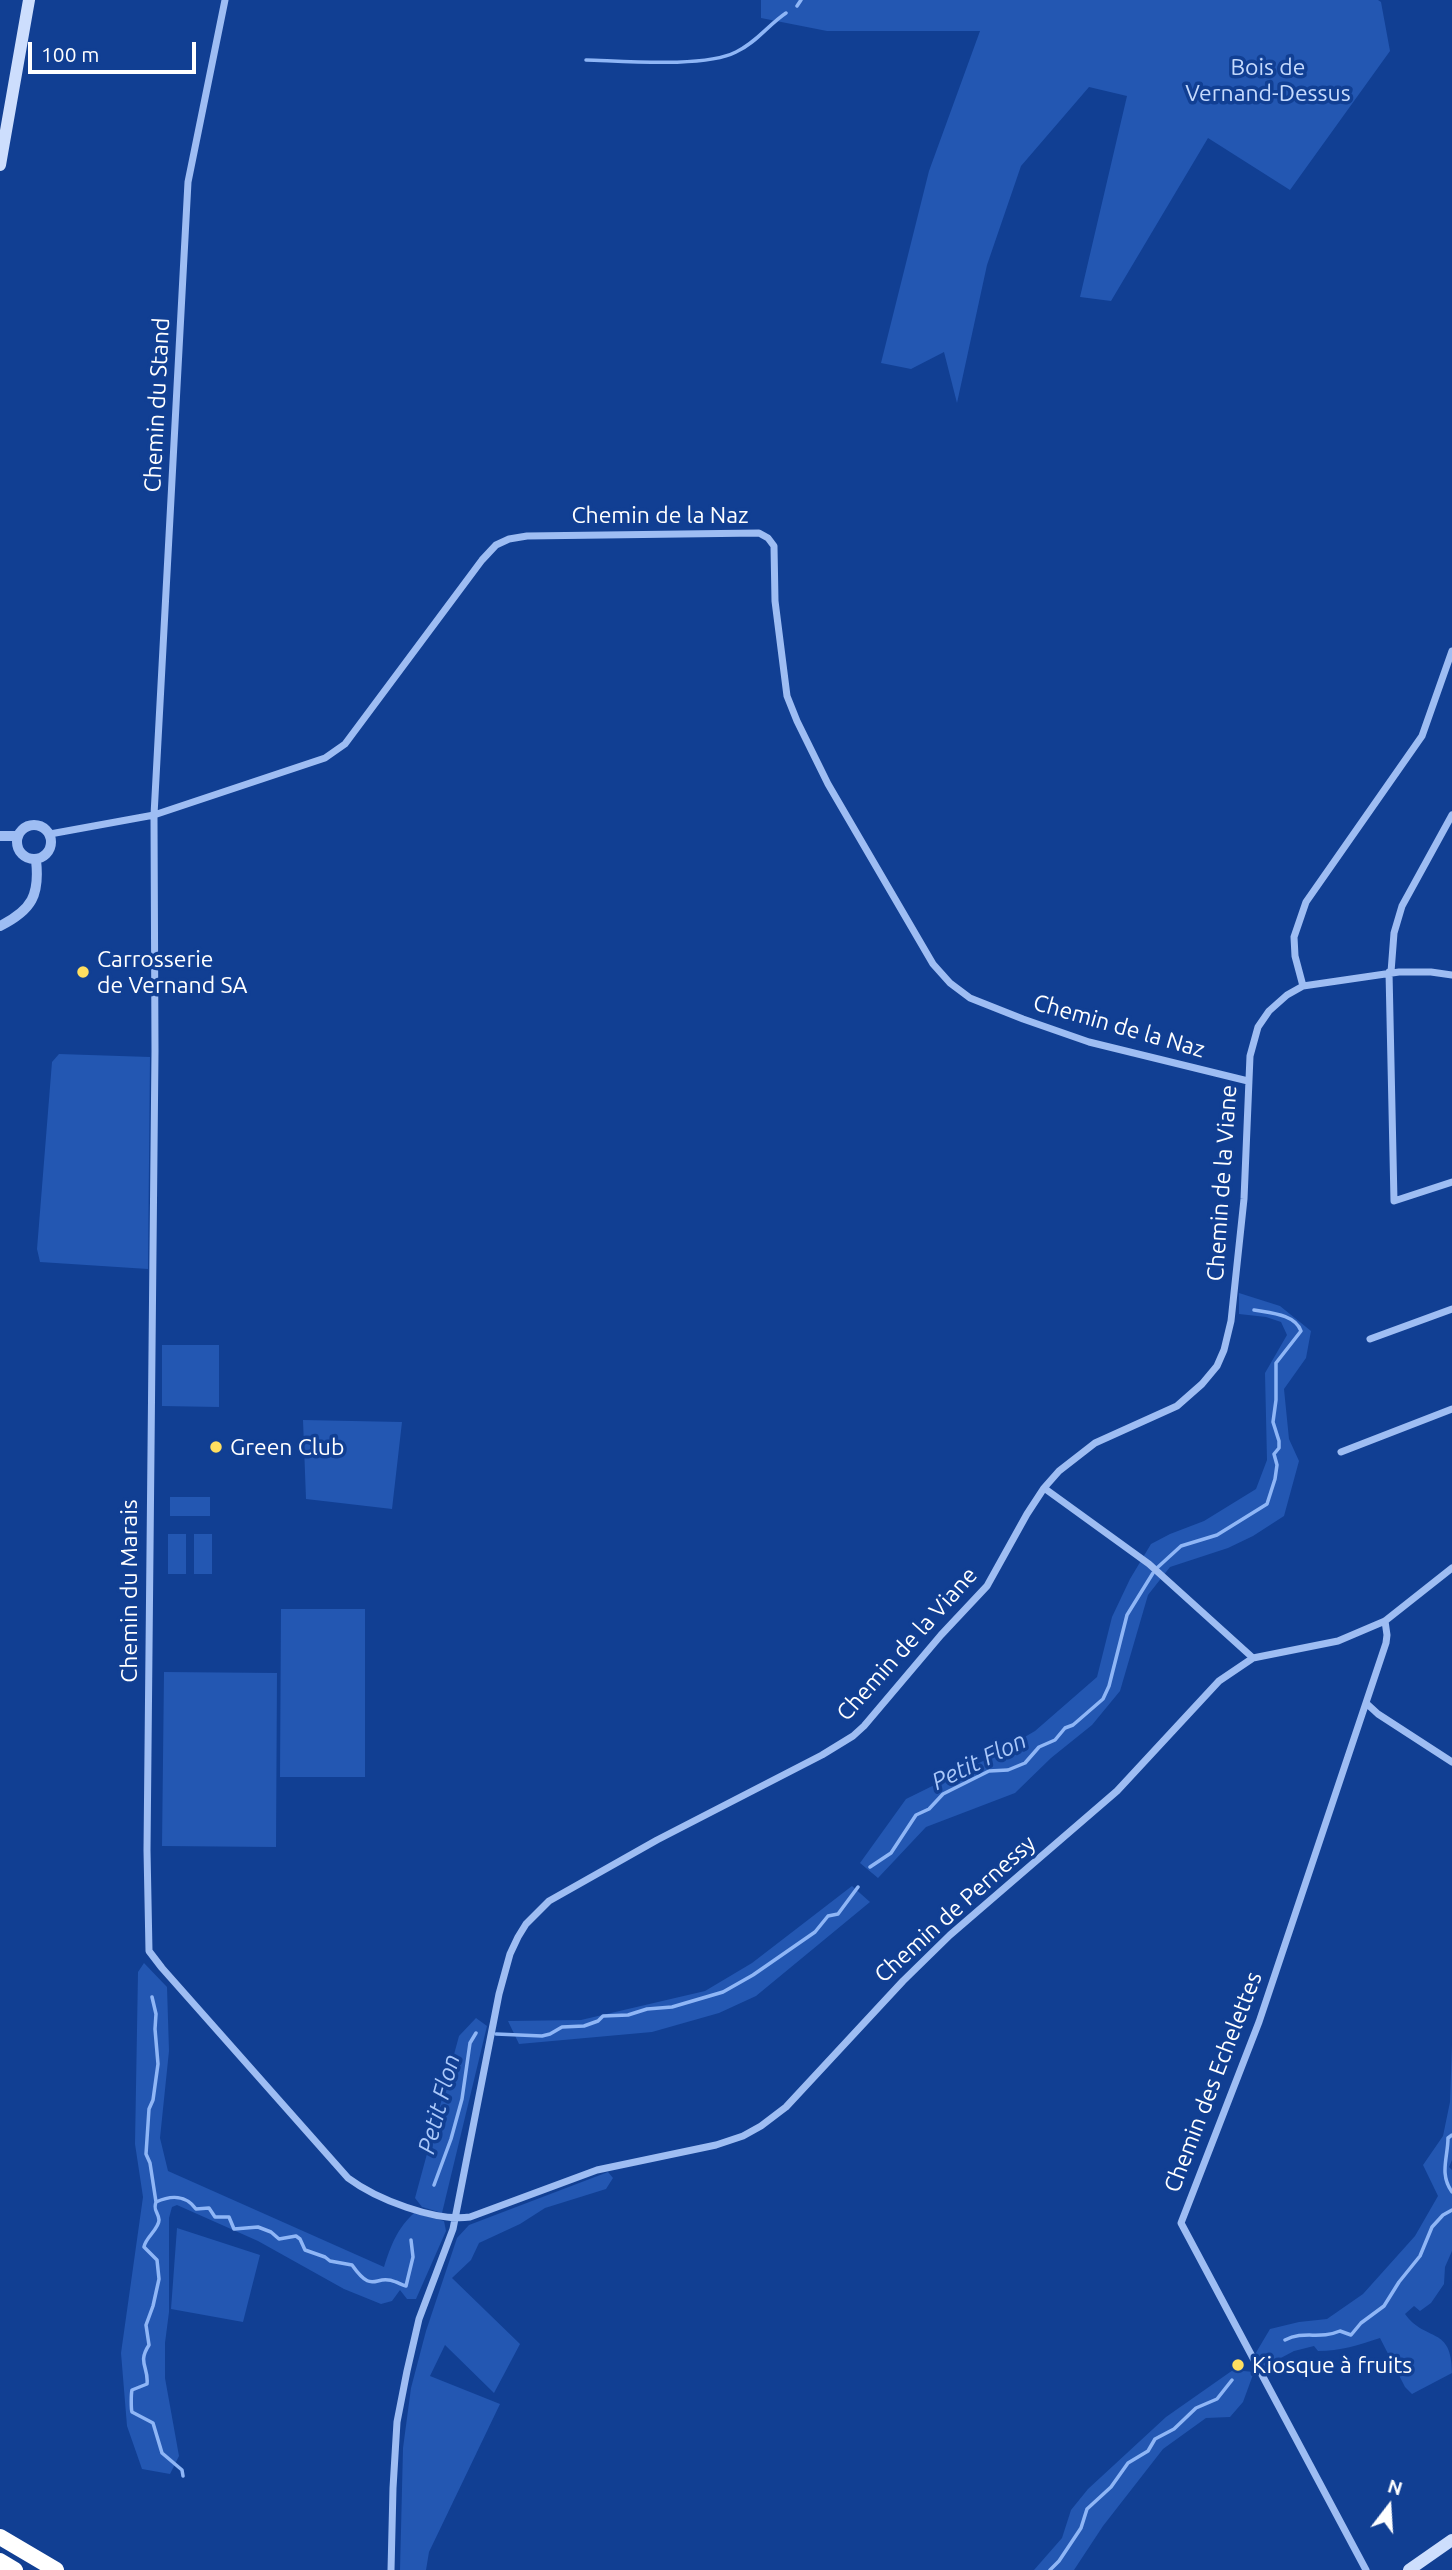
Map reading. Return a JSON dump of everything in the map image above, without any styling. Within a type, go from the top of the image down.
[{"type":"highway","points":[[0,2537],[56,2570]]},
{"type":"highway","points":[[0,2561],[15,2570]]},
{"type":"main road","points":[[0,165],[2,131],[29,0]]},
{"type":"main road","points":[[1409,2570],[1452,2540]]},
{"type":"street","name":"Chemin du Stand","points":[[154,815],[188,182],[225,0]]},
{"type":"street","name":"Chemin de la Naz","points":[[154,815],[325,758],[338,751],[482,559],[496,545],[509,539],[527,536],[759,533],[768,538],[774,546],[775,601],[787,696],[797,722],[828,784],[933,964],[950,984],[970,999],[1089,1042],[1248,1081]]},
{"type":"street","points":[[1303,986],[1295,956],[1294,937],[1306,902],[1422,736],[1450,668],[1452,651]]},
{"type":"street","points":[[50,834],[154,815]]},
{"type":"street","name":"Chemin du Marais","points":[[154,815],[155,1051],[147,1850],[149,1951],[348,2178],[383,2199],[453,2218]]},
{"type":"street","points":[[1452,815],[1416,878],[1397,919],[1390,972],[1394,1200],[1452,1182]]},
{"type":"street","points":[[36,825],[47,830],[52,840],[50,851],[36,860],[24,856],[17,842],[25,827],[36,825]]},
{"type":"street","points":[[0,836],[18,836]]},
{"type":"street","points":[[0,925],[14,920],[26,910],[33,899],[36,889],[36,860]]},
{"type":"street","name":"Chemin de la Viane","points":[[391,2570],[397,2422],[419,2319],[453,2230],[453,2218],[499,1994],[510,1954],[526,1924],[549,1901],[853,1736],[941,1635],[988,1586],[1044,1488],[1059,1471],[1094,1443],[1177,1406],[1202,1384],[1217,1366],[1231,1321],[1247,1157],[1250,1056],[1258,1027],[1275,1004],[1303,986],[1390,972],[1452,975]]},
{"type":"street","points":[[1370,1339],[1452,1309]]},
{"type":"street","points":[[1341,1452],[1452,1409]]},
{"type":"street","points":[[1044,1488],[1149,1564],[1253,1658]]},
{"type":"street","name":"Chemin de Pernessy","points":[[453,2218],[470,2217],[597,2170],[716,2145],[743,2136],[761,2126],[786,2106],[950,1935],[1117,1791],[1219,1681],[1253,1658],[1338,1641],[1385,1621],[1452,1568]]},
{"type":"street","name":"Chemin des Echelettes","points":[[1366,2570],[1181,2222],[1259,2022],[1385,1643],[1385,1621]]},
{"type":"street","points":[[1366,1703],[1378,1714],[1452,1762]]},
{"type":"green space","name":"Bois de Vernand-Dessus","points":[[761,0],[1378,0],[1381,2],[1390,51],[1290,190],[1208,138],[1111,301],[1080,297],[1127,96],[1089,87],[1021,166],[987,265],[957,403],[944,352],[911,369],[881,363],[929,171],[980,31],[827,31],[761,18]]},
{"type":"green space","points":[[59,1054],[150,1057],[148,1269],[40,1262],[37,1249],[52,1062]]},
{"type":"green space","points":[[1239,1293],[1280,1306],[1311,1331],[1306,1358],[1284,1389],[1289,1439],[1299,1461],[1284,1516],[1228,1548],[1170,1567],[1148,1595],[1120,1691],[1092,1725],[1051,1758],[1015,1793],[926,1827],[878,1878],[860,1863],[906,1799],[985,1760],[1035,1731],[1097,1677],[1112,1617],[1151,1544],[1204,1521],[1256,1489],[1267,1460],[1265,1373],[1287,1335],[1281,1322],[1266,1317],[1239,1314]]},
{"type":"green space","points":[[162,1345],[219,1345],[219,1407],[162,1406]]},
{"type":"green space","points":[[303,1420],[402,1422],[392,1509],[306,1499]]},
{"type":"green space","points":[[170,1497],[210,1497],[210,1516],[170,1516]]},
{"type":"green space","points":[[168,1534],[186,1534],[186,1574],[168,1574]]},
{"type":"green space","points":[[194,1534],[212,1534],[212,1574],[194,1574]]},
{"type":"green space","points":[[281,1609],[365,1609],[365,1777],[280,1777]]},
{"type":"green space","points":[[164,1672],[277,1673],[276,1847],[162,1846]]},
{"type":"green space","points":[[852,1886],[870,1902],[756,1996],[719,2013],[652,2032],[519,2044],[508,2021],[581,2020],[705,1991],[752,1963]]},
{"type":"green space","points":[[144,1963],[167,1987],[169,2051],[160,2138],[168,2171],[384,2267],[395,2238],[414,2213],[444,2221],[446,2231],[416,2299],[407,2299],[400,2290],[392,2301],[381,2304],[344,2289],[258,2241],[177,2205],[172,2207],[169,2218],[169,2312],[165,2343],[165,2378],[179,2456],[170,2474],[142,2469],[127,2426],[121,2353],[143,2197],[135,2144],[138,1972]]},
{"type":"green space","points":[[476,2018],[487,2026],[442,2213],[422,2207],[415,2198],[459,2036]]},
{"type":"green space","points":[[1452,2044],[1452,2160],[1449,2167],[1452,2170],[1452,2251],[1445,2267],[1444,2284],[1431,2303],[1420,2311],[1414,2306],[1405,2314],[1421,2329],[1443,2341],[1451,2358],[1452,2373],[1412,2394],[1405,2387],[1380,2338],[1334,2350],[1318,2351],[1314,2346],[1294,2351],[1260,2369],[1254,2356],[1270,2329],[1327,2319],[1363,2294],[1415,2236],[1438,2196],[1423,2165],[1443,2136],[1450,2102]]},
{"type":"green space","points":[[608,2172],[613,2178],[606,2189],[545,2208],[520,2224],[479,2243],[471,2260],[452,2278],[520,2344],[494,2393],[445,2345],[430,2376],[500,2404],[429,2552],[426,2570],[400,2570],[403,2448],[411,2388],[426,2331],[457,2238],[469,2225]]},
{"type":"green space","points":[[177,2228],[260,2255],[243,2322],[171,2309]]},
{"type":"green space","points":[[1233,2370],[1254,2372],[1243,2402],[1230,2417],[1206,2418],[1163,2449],[1103,2526],[1074,2570],[1034,2570],[1062,2538],[1071,2510],[1088,2489],[1166,2417]]},
{"type":"waterway","points":[[797,6],[801,0]]},
{"type":"waterway","points":[[586,60],[685,62],[722,57],[750,44],[786,13]]},
{"type":"waterway","name":"Petit Flon","points":[[1158,1567],[1181,1546],[1217,1535],[1267,1504],[1277,1465],[1274,1454],[1279,1448],[1273,1422],[1276,1363],[1301,1331],[1298,1325],[1288,1318],[1254,1310]]},
{"type":"waterway","name":"Petit Flon","points":[[870,1867],[891,1853],[916,1815],[929,1809],[943,1794],[989,1771],[1008,1770],[1025,1763],[1039,1747],[1055,1740],[1065,1728],[1073,1725],[1103,1699],[1109,1686],[1127,1615],[1153,1573]]},
{"type":"waterway","name":"Petit Flon","points":[[496,2034],[542,2036],[562,2027],[584,2026],[603,2016],[628,2015],[647,2009],[672,2007],[723,1992],[753,1975],[815,1932],[828,1916],[838,1914],[858,1887]]},
{"type":"waterway","points":[[152,1997],[156,2014],[158,2064],[153,2100],[149,2109],[146,2154],[156,2202]]},
{"type":"waterway","name":"Petit Flon","points":[[434,2185],[451,2139],[462,2099],[470,2043],[476,2033]]},
{"type":"waterway","points":[[1452,2135],[1448,2138],[1445,2172],[1452,2192]]},
{"type":"waterway","name":"Petit Flon","points":[[183,2476],[182,2470],[162,2453],[153,2423],[132,2412],[132,2390],[147,2384],[144,2356],[149,2345],[146,2325],[159,2279],[157,2260],[144,2247],[159,2220],[156,2202],[173,2197],[183,2199],[196,2209],[209,2208],[215,2217],[229,2217],[234,2229],[258,2227],[271,2232],[279,2239],[296,2236],[305,2250],[330,2261],[352,2265],[370,2282],[389,2280],[406,2286],[413,2257],[411,2240]]},
{"type":"waterway","points":[[1285,2340],[1340,2331],[1351,2335],[1361,2323],[1384,2306],[1420,2256],[1432,2227],[1452,2210]]},
{"type":"waterway","points":[[1050,2570],[1081,2528],[1087,2509],[1111,2487],[1128,2463],[1148,2451],[1155,2439],[1174,2429],[1196,2408],[1217,2399],[1232,2380]]},
{"type":"place","name":"Carrosserie de Vernand SA","points":[[83,972]]},
{"type":"place","name":"Green Club","points":[[216,1447]]},
{"type":"place","name":"Kiosque à fruits","points":[[1238,2365]]}]
